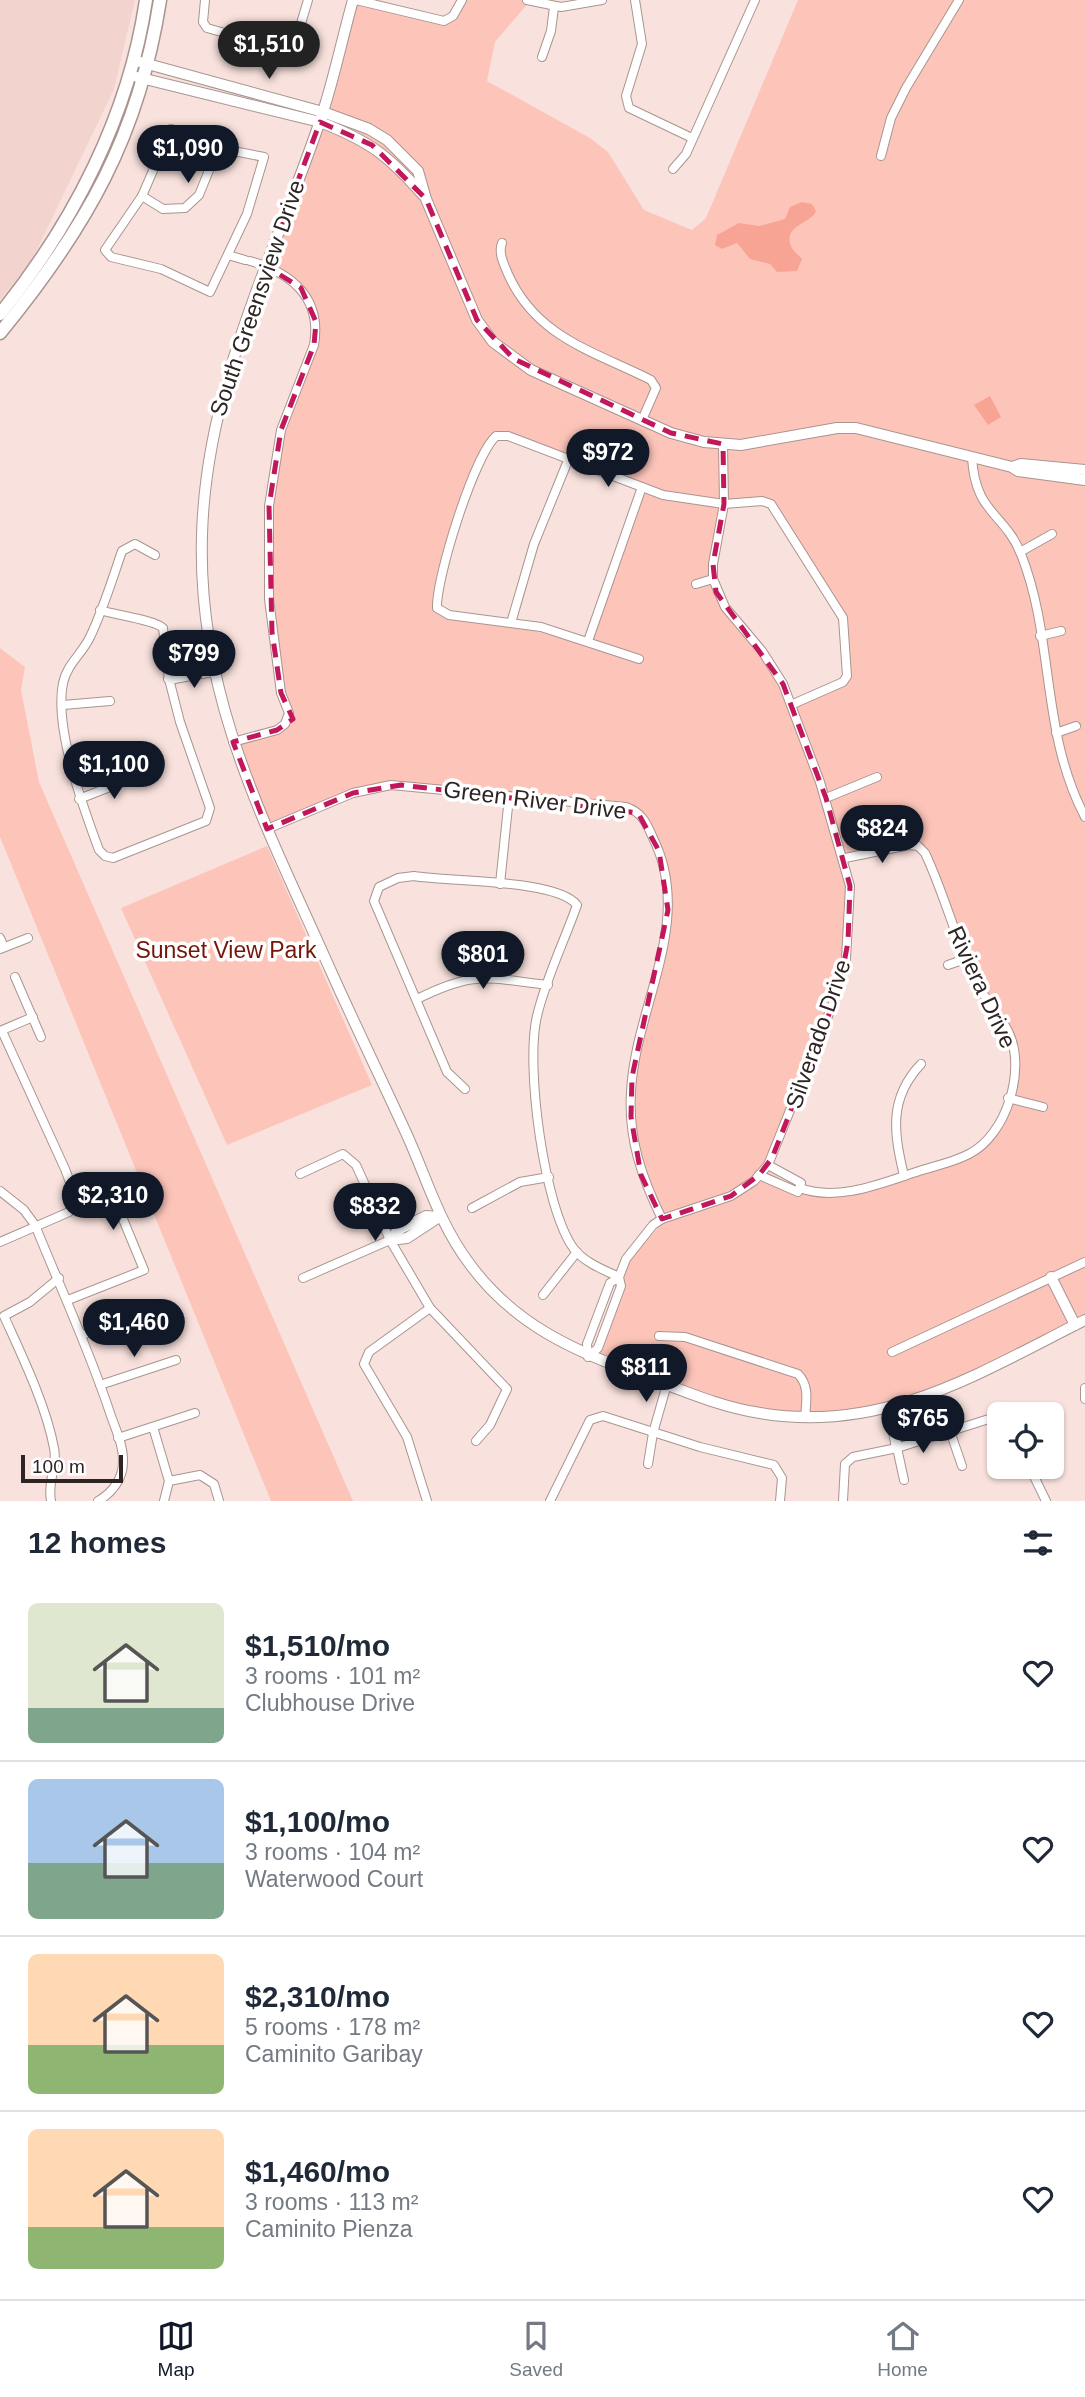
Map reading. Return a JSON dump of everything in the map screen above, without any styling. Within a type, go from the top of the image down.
[{"type":"main road","points":[[0,314],[32,275],[69,215],[99,158],[129,74],[146,0]]},
{"type":"main road","points":[[0,334],[38,287],[87,215],[127,129],[147,65],[160,0]]},
{"type":"street","points":[[205,0],[203,22],[207,28],[281,51],[293,50],[308,0]]},
{"type":"street","points":[[354,0],[439,21],[450,19],[462,0]]},
{"type":"street","name":"South Greensview Drive","points":[[354,0],[321,117],[220,400],[204,490],[201,567],[212,671],[233,743],[267,829],[409,1139],[439,1217],[474,1270],[507,1305],[545,1335],[588,1357],[734,1408],[805,1418],[853,1416],[890,1409],[941,1392],[1080,1323]]},
{"type":"street","points":[[527,0],[554,7],[602,0]]},
{"type":"street","points":[[635,0],[642,44],[626,96],[629,108],[692,138]]},
{"type":"street","points":[[673,169],[686,154],[754,0]]},
{"type":"street","points":[[881,156],[891,118],[906,88],[959,0]]},
{"type":"street","points":[[542,57],[551,31],[554,7]]},
{"type":"street","points":[[132,60],[321,117],[372,145],[391,160],[426,198],[465,296],[494,342],[531,370],[642,420],[686,439],[741,445],[837,428],[856,428],[1012,467],[1018,471],[1085,480]]},
{"type":"street","points":[[129,74],[321,117]]},
{"type":"street","points":[[172,129],[218,148],[264,157],[247,214],[210,292],[161,269],[111,257],[105,250],[142,196],[172,129]]},
{"type":"street","points":[[142,196],[163,209],[185,208],[200,195],[218,148]]},
{"type":"street","points":[[502,243],[500,254],[512,282],[539,321],[651,380],[656,388],[642,420]]},
{"type":"street","points":[[228,255],[266,266],[290,278],[301,288],[313,309],[316,322],[314,345],[281,430],[269,510],[270,607],[281,692],[289,713],[287,720],[277,730],[233,743]]},
{"type":"street","points":[[639,659],[541,627],[449,615],[437,608],[468,483],[487,444],[496,436],[508,436],[642,487],[684,500],[724,504],[762,501],[771,504],[844,618],[847,676],[843,682],[793,705]]},
{"type":"street","points":[[696,584],[713,579],[724,504],[723,444]]},
{"type":"street","points":[[972,457],[978,495],[1020,552],[1040,636],[1061,762],[1085,817]]},
{"type":"street","points":[[511,623],[534,544],[569,458]]},
{"type":"street","points":[[1012,467],[1021,464],[1085,470]]},
{"type":"street","points":[[588,641],[642,487]]},
{"type":"street","points":[[1020,552],[1052,534]]},
{"type":"street","points":[[100,610],[161,625],[169,679],[180,722],[210,808],[209,817],[202,823],[121,856],[109,858],[99,850],[79,799],[68,754],[63,684],[69,667],[89,640],[100,610],[122,551],[135,544],[155,555]]},
{"type":"street","name":"Silverado Drive","points":[[588,1357],[586,1345],[610,1283],[619,1277],[636,1243],[662,1219],[731,1196],[760,1175],[768,1165],[844,972],[850,898],[845,858],[826,798],[793,705],[762,651],[725,607],[713,579]]},
{"type":"street","points":[[1040,636],[1061,631]]},
{"type":"street","points":[[169,679],[212,671]]},
{"type":"street","points":[[63,705],[110,701]]},
{"type":"street","points":[[1056,733],[1076,726]]},
{"type":"street","points":[[79,799],[120,783],[127,775]]},
{"type":"street","points":[[826,798],[877,777]]},
{"type":"street","name":"Green River Drive","points":[[267,829],[353,793],[378,787],[411,785],[631,808],[643,819],[660,851],[667,878],[667,927],[663,954],[634,1057],[630,1105],[640,1175],[662,1219]]},
{"type":"street","points":[[500,884],[509,797]]},
{"type":"street","name":"Riviera Drive","points":[[760,1175],[797,1192],[800,1188],[822,1193],[838,1193],[904,1176],[970,1154],[993,1133],[1009,1098],[1014,1071],[1011,1041],[978,988],[932,867],[918,846],[909,845],[845,858]]},
{"type":"street","points":[[465,1089],[447,1072],[374,901],[379,887],[398,878],[414,876],[537,888],[570,898],[577,905],[537,1016],[537,1117],[558,1218],[577,1252],[619,1277]]},
{"type":"street","points":[[0,938],[2,948],[27,938]]},
{"type":"street","points":[[948,965],[965,959]]},
{"type":"street","points":[[15,977],[41,1037]]},
{"type":"street","points":[[417,999],[452,982],[473,978],[492,977],[548,985]]},
{"type":"street","points":[[0,1242],[69,1212],[76,1201],[68,1174],[1,1031],[33,1017]]},
{"type":"street","points":[[904,1176],[895,1136],[895,1110],[902,1089],[921,1064]]},
{"type":"street","points":[[1009,1098],[1043,1107]]},
{"type":"street","points":[[300,1174],[339,1154],[347,1155],[356,1165],[390,1240],[430,1308],[507,1389],[491,1425],[477,1441]]},
{"type":"street","points":[[768,1165],[801,1183],[800,1188]]},
{"type":"street","points":[[472,1208],[486,1198],[520,1182],[549,1177]]},
{"type":"street","points":[[0,1191],[24,1210],[35,1225],[82,1335],[118,1438],[123,1467],[106,1498],[116,1501]]},
{"type":"street","points":[[68,1300],[144,1270],[113,1195],[100,1202],[76,1201]]},
{"type":"street","points":[[303,1278],[390,1240],[398,1230],[426,1216],[439,1217]]},
{"type":"street","points":[[543,1295],[577,1252]]},
{"type":"street","points":[[892,1352],[1085,1262]]},
{"type":"street","points":[[1051,1277],[1080,1323]]},
{"type":"street","points":[[51,1501],[48,1483],[55,1450],[23,1357],[4,1316],[30,1302],[58,1278]]},
{"type":"street","points":[[82,1335],[159,1307]]},
{"type":"street","points":[[427,1501],[407,1437],[364,1364],[369,1352],[430,1308]]},
{"type":"street","points":[[659,1336],[685,1337],[798,1374],[804,1381],[806,1390],[805,1418]]},
{"type":"street","points":[[100,1385],[176,1360]]},
{"type":"street","points":[[648,1464],[653,1433],[667,1384]]},
{"type":"street","points":[[890,1409],[904,1480]]},
{"type":"street","points":[[118,1438],[195,1413]]},
{"type":"street","points":[[550,1501],[593,1418],[603,1416],[653,1433],[774,1465],[782,1478],[780,1501]]},
{"type":"street","points":[[843,1501],[845,1464],[853,1457],[897,1448],[987,1420]]},
{"type":"street","points":[[153,1427],[169,1481],[164,1501]]},
{"type":"street","points":[[950,1431],[962,1466]]},
{"type":"street","points":[[169,1481],[200,1475],[214,1484],[219,1501]]},
{"type":"street","points":[[1034,1479],[1043,1500]]},
{"type":"highlighted area","points":[[320,122],[372,145],[426,199],[477,320],[514,359],[671,433],[723,444],[724,504],[713,564],[716,592],[783,684],[826,798],[850,886],[848,942],[839,989],[772,1158],[759,1175],[731,1196],[662,1219],[641,1175],[631,1117],[632,1077],[668,910],[659,851],[638,813],[401,785],[353,793],[267,829],[233,742],[277,730],[293,719],[281,693],[272,632],[269,506],[281,430],[314,345],[316,322],[301,288],[266,266]]},
{"type":"shaded area","points":[[0,0],[135,0],[114,89],[31,262],[0,300]]},
{"type":"shaded area","points":[[802,202],[812,204],[816,211],[791,234],[792,248],[802,259],[797,271],[777,272],[770,264],[750,259],[737,243],[722,249],[715,245],[717,235],[739,223],[759,226],[785,219],[790,207]]},
{"type":"shaded area","points":[[990,396],[1001,417],[988,425],[974,405]]},
{"type":"green space","points":[[352,0],[442,23],[458,14],[466,0],[531,0],[495,42],[487,81],[590,138],[608,152],[644,210],[692,230],[706,218],[798,0],[1085,0],[1085,1320],[890,1409],[765,1414],[591,1358],[631,1257],[664,1222],[641,1153],[635,1118],[635,1081],[639,1052],[663,964],[672,905],[669,875],[657,842],[633,811],[402,787],[363,793],[270,830],[236,745],[287,722],[273,615],[273,497],[281,445],[317,347],[319,326],[304,290],[267,270],[315,140]],"holes":[[[497,439],[509,439],[643,490],[588,643],[441,611],[442,585],[461,506],[471,480]],[[725,504],[764,504],[773,509],[847,630],[845,680],[793,704],[764,653],[717,593],[713,562]],[[919,850],[941,887],[979,987],[1017,1051],[1002,1126],[985,1147],[838,1193],[797,1188],[767,1171],[778,1153],[811,1075],[832,1021],[847,967],[852,931],[846,860]]]},
{"type":"green space","points":[[0,648],[25,667],[21,690],[39,782],[353,1501],[271,1501],[0,837]]},
{"type":"green space","name":"Sunset View Park","points":[[267,846],[372,1085],[227,1145],[121,908]]}]
